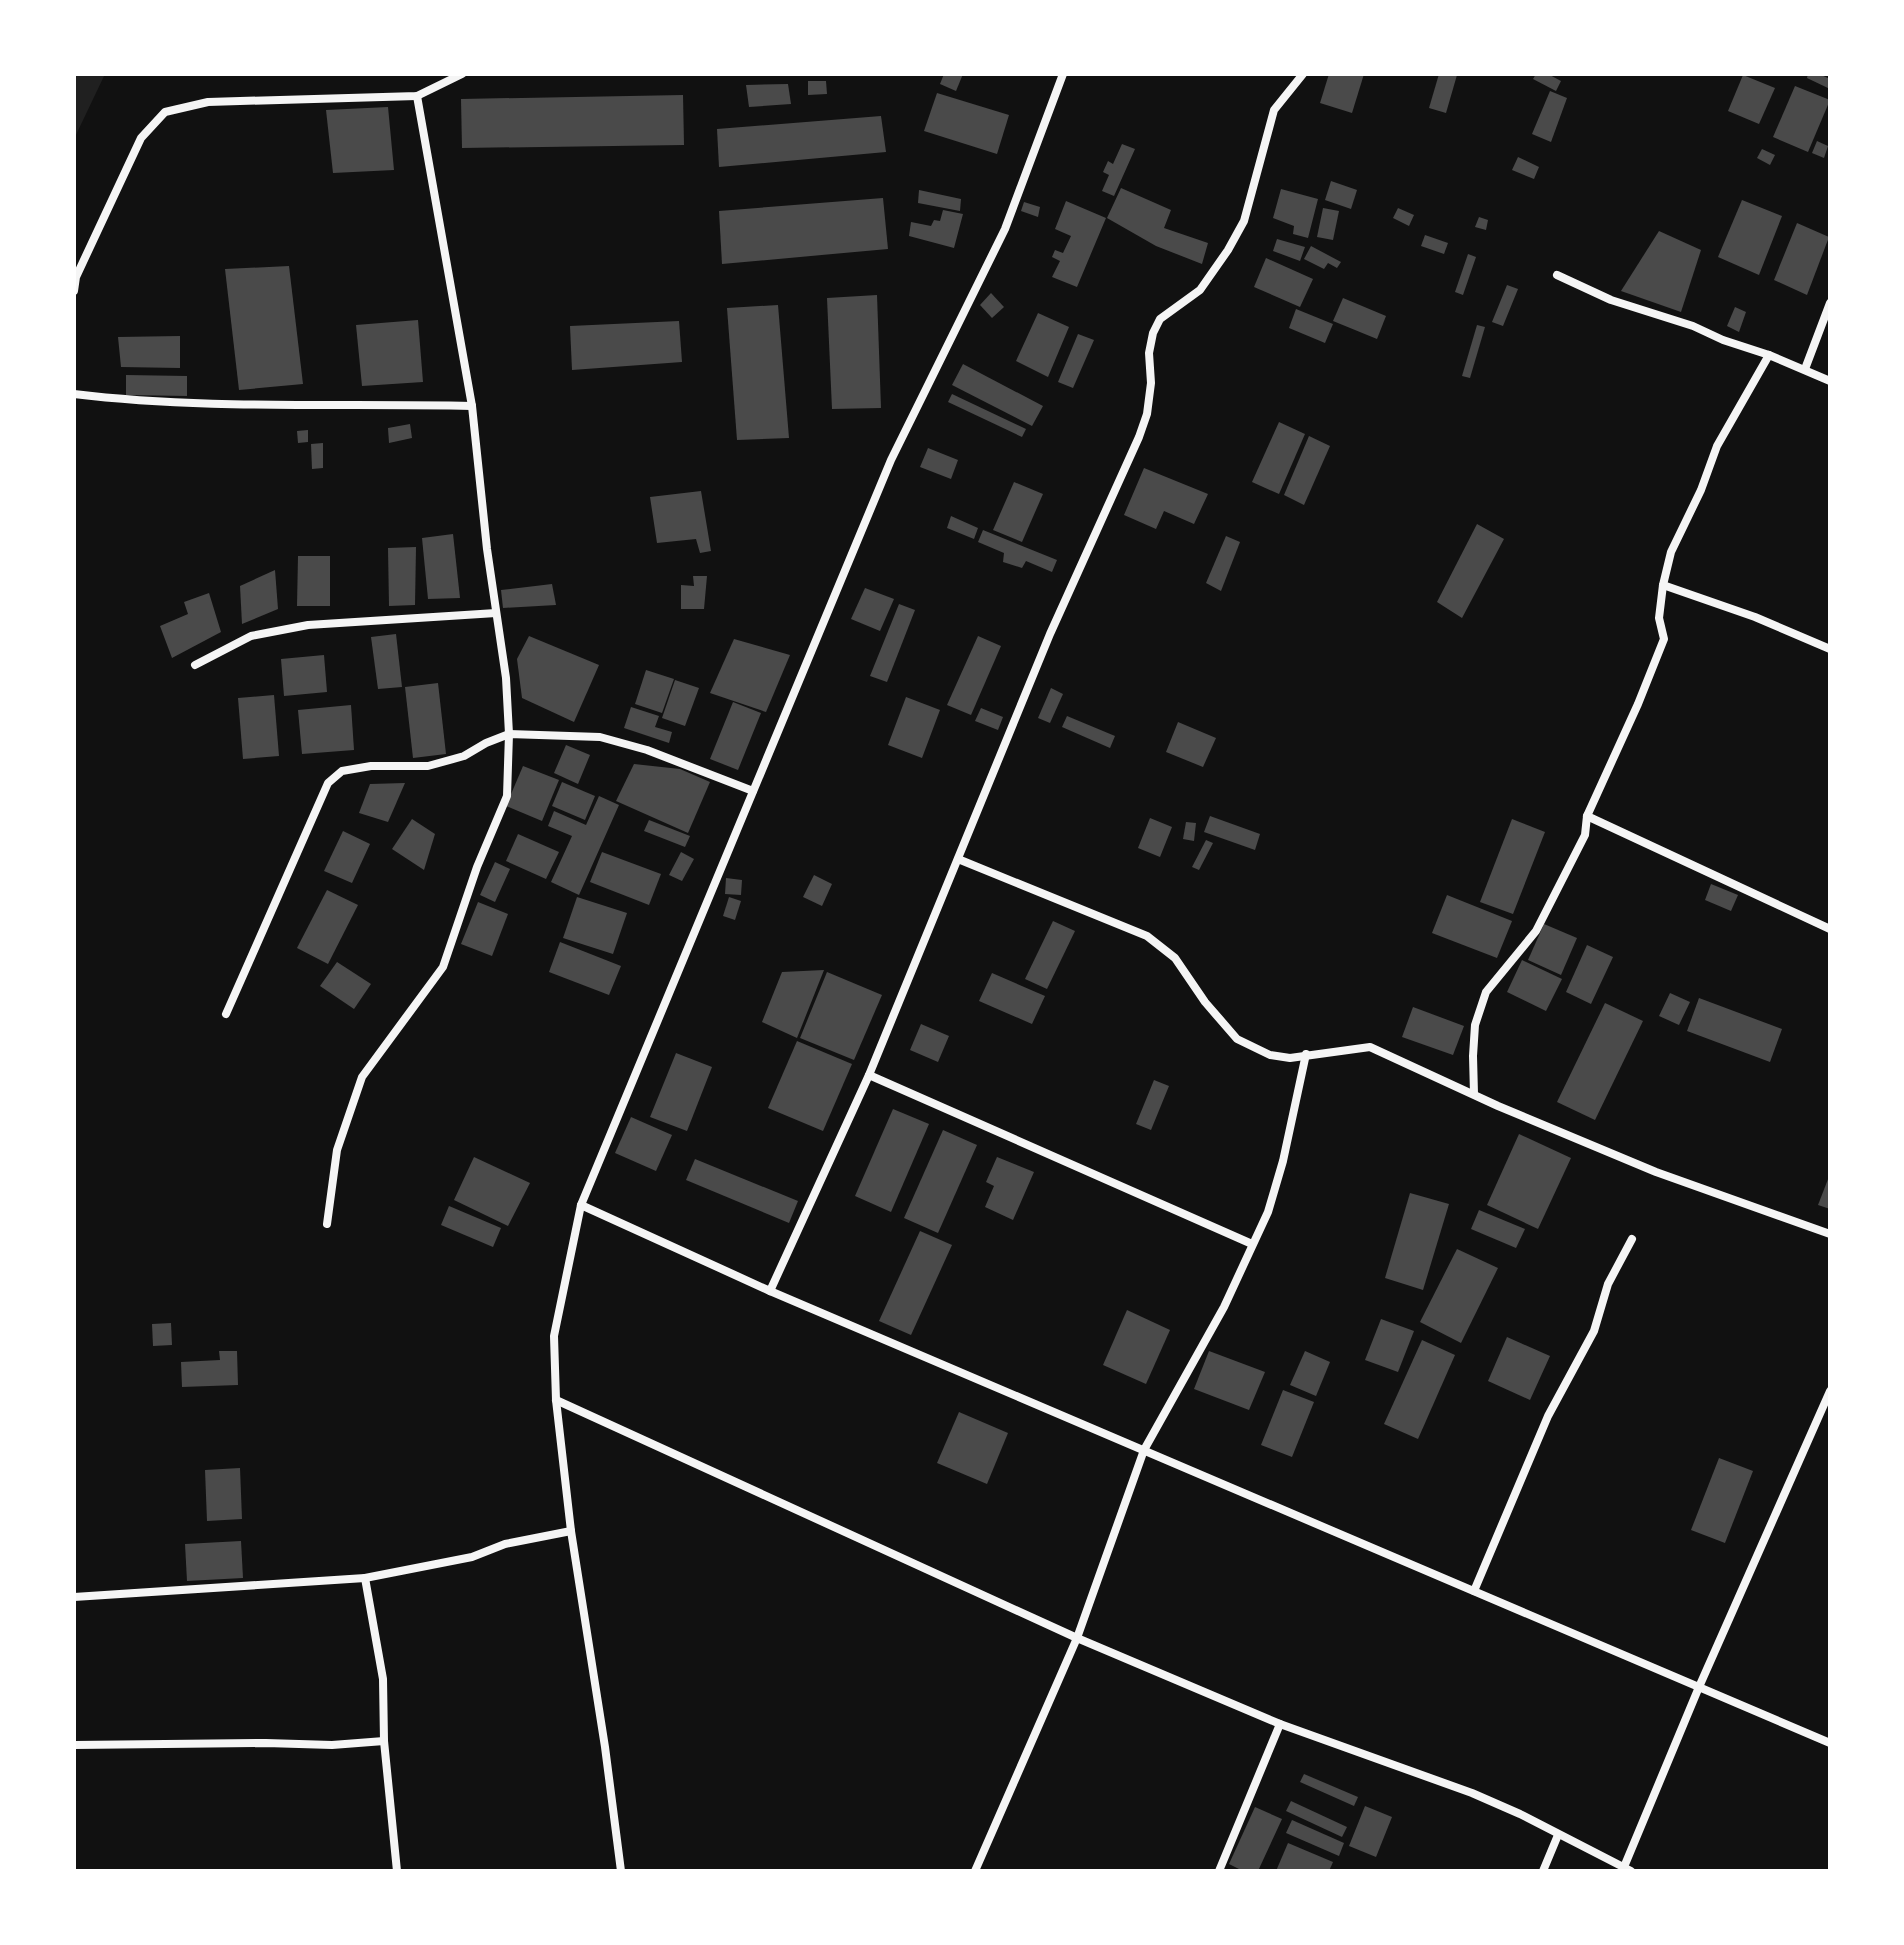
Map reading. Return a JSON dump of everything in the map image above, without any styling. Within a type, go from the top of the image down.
[{"type":"street","points":[[74,291],[76,277],[141,138],[165,112],[208,102],[417,96],[462,74]]},
{"type":"street","points":[[621,1871],[571,1531],[556,1400],[554,1336],[581,1205],[891,460],[1005,229],[1063,74]]},
{"type":"street","points":[[770,1291],[869,1075],[1050,634],[1139,437],[1147,414],[1151,383],[1149,353],[1153,333],[1160,319],[1200,290],[1228,250],[1244,221],[1274,110],[1303,74]]},
{"type":"street","points":[[327,1224],[337,1150],[362,1077],[443,967],[477,867],[507,796],[509,734],[506,678],[487,549],[472,406],[417,96]]},
{"type":"street","points":[[1557,275],[1611,300],[1769,355],[1830,381]]},
{"type":"street","points":[[1805,369],[1830,303]]},
{"type":"street","points":[[1474,1094],[1475,1025],[1486,992],[1536,931],[1585,835],[1587,816],[1664,639],[1659,618],[1671,552],[1701,490],[1717,446],[1769,355]]},
{"type":"street","points":[[74,394],[129,401],[221,405],[472,406]]},
{"type":"street","points":[[1663,585],[1755,617],[1830,649]]},
{"type":"street","points":[[195,665],[251,636],[308,625],[496,613]]},
{"type":"street","points":[[226,1014],[328,783],[342,771],[371,766],[428,766],[464,756],[509,734],[600,737],[647,750],[753,791]]},
{"type":"street","points":[[1587,816],[1830,929]]},
{"type":"street","points":[[958,859],[1147,936],[1175,958],[1205,1002],[1237,1039],[1270,1055],[1290,1058],[1370,1047],[1656,1172],[1830,1234]]},
{"type":"street","points":[[975,1871],[1077,1638],[1144,1450],[1224,1307],[1268,1212],[1306,1054]]},
{"type":"street","points":[[869,1075],[1252,1244]]},
{"type":"street","points":[[581,1205],[770,1291],[1830,1743]]},
{"type":"street","points":[[1474,1591],[1548,1416],[1594,1331],[1608,1284],[1632,1239]]},
{"type":"street","points":[[556,1400],[1077,1638],[1280,1724],[1472,1793],[1627,1869],[1699,1687],[1830,1391]]},
{"type":"street","points":[[74,1597],[365,1578],[472,1557],[505,1544],[571,1531]]},
{"type":"street","points":[[365,1578],[383,1679],[384,1741],[397,1871]]},
{"type":"street","points":[[1219,1871],[1280,1724]]},
{"type":"street","points":[[74,1745],[332,1745],[384,1741]]},
{"type":"street","points":[[1543,1871],[1558,1835]]},
{"type":"shaded area","points":[[74,74],[105,74],[74,139]]},
{"type":"building","points":[[944,74],[963,74],[956,91],[940,84]]},
{"type":"building","points":[[1329,74],[1364,74],[1352,113],[1320,103]]},
{"type":"building","points":[[1439,74],[1457,75],[1446,113],[1429,108]]},
{"type":"building","points":[[1536,74],[1548,74],[1561,81],[1556,91],[1533,79]]},
{"type":"building","points":[[1808,74],[1819,74],[1830,79],[1830,89],[1807,78]]},
{"type":"building","points":[[1743,75],[1775,88],[1759,124],[1728,111]]},
{"type":"building","points":[[808,81],[826,81],[827,94],[808,95]]},
{"type":"building","points":[[788,84],[791,104],[749,107],[746,85]]},
{"type":"building","points":[[1795,86],[1830,100],[1808,152],[1773,137]]},
{"type":"building","points":[[1550,91],[1567,98],[1551,142],[1532,134]]},
{"type":"building","points":[[937,93],[1009,115],[997,154],[924,131]]},
{"type":"building","points":[[683,95],[684,145],[462,148],[461,99]]},
{"type":"building","points":[[388,107],[394,170],[333,173],[326,110]]},
{"type":"building","points":[[881,116],[886,152],[719,167],[717,129]]},
{"type":"building","points":[[1817,141],[1828,146],[1824,158],[1812,153]]},
{"type":"building","points":[[1122,144],[1135,149],[1114,196],[1102,191],[1109,175],[1103,172],[1108,161],[1113,164]]},
{"type":"building","points":[[1762,149],[1775,155],[1770,165],[1757,158]]},
{"type":"building","points":[[1518,157],[1539,167],[1534,179],[1512,170]]},
{"type":"building","points":[[1331,181],[1357,190],[1351,209],[1325,200]]},
{"type":"building","points":[[1121,188],[1171,210],[1164,228],[1208,243],[1202,264],[1156,246],[1107,218]]},
{"type":"building","points":[[1281,189],[1318,199],[1308,238],[1293,234],[1294,226],[1273,218]]},
{"type":"building","points":[[919,190],[961,199],[960,211],[918,203]]},
{"type":"building","points":[[883,198],[888,249],[722,264],[719,211]]},
{"type":"building","points":[[1742,200],[1782,216],[1759,275],[1718,257]]},
{"type":"building","points":[[1066,201],[1106,218],[1077,287],[1052,277],[1060,261],[1052,257],[1055,250],[1063,253],[1071,236],[1055,229]]},
{"type":"building","points":[[1024,202],[1040,207],[1038,217],[1021,211]]},
{"type":"building","points":[[1323,208],[1339,211],[1333,240],[1317,237]]},
{"type":"building","points":[[1398,208],[1414,215],[1409,226],[1393,218]]},
{"type":"building","points":[[943,210],[963,214],[954,248],[909,236],[911,222],[931,226],[934,220],[940,221]]},
{"type":"building","points":[[1479,217],[1488,220],[1486,230],[1475,227]]},
{"type":"building","points":[[1797,223],[1829,237],[1807,295],[1774,280]]},
{"type":"building","points":[[1659,231],[1701,250],[1681,312],[1621,291]]},
{"type":"building","points":[[1425,235],[1448,243],[1444,254],[1421,246]]},
{"type":"building","points":[[1277,239],[1305,247],[1300,261],[1273,251]]},
{"type":"building","points":[[1311,246],[1341,262],[1337,268],[1328,263],[1324,269],[1304,259]]},
{"type":"building","points":[[1468,254],[1476,257],[1463,295],[1455,292]]},
{"type":"building","points":[[1266,258],[1313,279],[1300,307],[1254,287]]},
{"type":"building","points":[[289,266],[303,384],[239,390],[225,269]]},
{"type":"building","points":[[1507,285],[1518,289],[1503,326],[1492,322]]},
{"type":"building","points":[[991,293],[1004,307],[992,318],[980,305]]},
{"type":"building","points":[[877,295],[881,408],[832,409],[827,298]]},
{"type":"building","points":[[1343,298],[1386,316],[1377,339],[1333,321]]},
{"type":"building","points":[[778,305],[789,438],[737,440],[727,308]]},
{"type":"building","points":[[1735,307],[1746,312],[1739,332],[1727,326]]},
{"type":"building","points":[[1296,309],[1333,324],[1325,343],[1289,328]]},
{"type":"building","points":[[1038,313],[1069,327],[1048,377],[1016,361]]},
{"type":"building","points":[[418,320],[423,382],[362,386],[356,325]]},
{"type":"building","points":[[679,321],[682,362],[572,370],[570,326]]},
{"type":"building","points":[[1477,325],[1485,327],[1470,378],[1462,376]]},
{"type":"building","points":[[1078,334],[1094,340],[1073,388],[1058,382]]},
{"type":"building","points":[[180,336],[180,368],[121,367],[118,337]]},
{"type":"building","points":[[963,364],[1043,406],[1032,426],[952,385]]},
{"type":"building","points":[[126,375],[187,376],[187,396],[126,395]]},
{"type":"building","points":[[952,394],[1026,429],[1022,437],[948,402]]},
{"type":"building","points":[[1279,422],[1305,434],[1279,494],[1252,482]]},
{"type":"building","points":[[410,424],[412,438],[389,443],[388,428]]},
{"type":"building","points":[[308,430],[308,442],[298,443],[297,431]]},
{"type":"building","points":[[1309,436],[1330,446],[1304,505],[1284,495]]},
{"type":"building","points":[[323,443],[323,468],[312,469],[311,444]]},
{"type":"building","points":[[928,448],[958,460],[951,479],[920,467]]},
{"type":"building","points":[[1144,468],[1208,494],[1194,524],[1164,511],[1156,529],[1124,515]]},
{"type":"building","points":[[1014,482],[1043,494],[1022,542],[993,530]]},
{"type":"building","points":[[701,491],[711,551],[700,553],[696,539],[657,543],[650,497]]},
{"type":"building","points":[[951,516],[978,528],[974,539],[947,528]]},
{"type":"building","points":[[1477,524],[1504,539],[1462,618],[1437,602]]},
{"type":"building","points":[[983,530],[1057,560],[1052,572],[1026,561],[1022,568],[1003,562],[1004,553],[978,542]]},
{"type":"building","points":[[453,534],[460,598],[428,599],[422,538]]},
{"type":"building","points":[[1226,536],[1240,542],[1221,591],[1206,583]]},
{"type":"building","points":[[416,547],[415,605],[389,606],[388,548]]},
{"type":"building","points":[[298,556],[330,556],[330,606],[297,606]]},
{"type":"building","points":[[275,570],[278,609],[242,624],[240,586]]},
{"type":"building","points":[[693,576],[707,576],[704,609],[681,609],[681,585],[694,586]]},
{"type":"building","points":[[552,584],[556,605],[503,608],[501,590]]},
{"type":"building","points":[[865,588],[894,599],[880,631],[851,619]]},
{"type":"building","points":[[209,593],[221,632],[172,658],[160,626],[188,614],[184,602]]},
{"type":"building","points":[[899,604],[915,610],[887,682],[870,676]]},
{"type":"building","points":[[396,634],[402,687],[378,689],[371,637]]},
{"type":"building","points":[[529,636],[599,665],[574,722],[522,698],[517,659]]},
{"type":"building","points":[[978,636],[1001,646],[971,715],[947,705]]},
{"type":"building","points":[[734,639],[790,655],[766,712],[710,693]]},
{"type":"building","points":[[324,655],[327,692],[284,696],[281,659]]},
{"type":"building","points":[[646,670],[674,679],[662,713],[635,704]]},
{"type":"building","points":[[675,680],[699,688],[685,726],[662,718]]},
{"type":"building","points":[[438,683],[446,754],[413,758],[405,687]]},
{"type":"building","points":[[1051,688],[1063,694],[1050,723],[1038,718]]},
{"type":"building","points":[[274,695],[279,756],[243,759],[238,698]]},
{"type":"building","points":[[906,697],[940,710],[922,758],[888,745]]},
{"type":"building","points":[[733,702],[761,713],[738,770],[710,759]]},
{"type":"building","points":[[351,705],[354,750],[302,754],[298,710]]},
{"type":"building","points":[[631,707],[659,716],[655,727],[672,732],[669,743],[624,728]]},
{"type":"building","points":[[981,708],[1003,717],[998,730],[975,721]]},
{"type":"building","points":[[1067,716],[1115,736],[1110,748],[1062,727]]},
{"type":"building","points":[[1178,722],[1216,738],[1203,767],[1166,752]]},
{"type":"building","points":[[566,745],[590,755],[578,784],[554,773]]},
{"type":"building","points":[[634,764],[680,769],[710,782],[688,833],[616,801]]},
{"type":"building","points":[[523,766],[559,780],[542,821],[506,806]]},
{"type":"building","points":[[562,782],[595,796],[585,820],[552,806]]},
{"type":"building","points":[[405,783],[388,822],[359,813],[370,784]]},
{"type":"building","points":[[599,796],[619,805],[579,895],[551,882],[572,836],[548,826],[554,811],[586,825]]},
{"type":"building","points":[[1210,816],[1260,834],[1255,850],[1204,832]]},
{"type":"building","points":[[1150,818],[1172,827],[1160,857],[1138,848]]},
{"type":"building","points":[[412,819],[435,834],[424,870],[392,849]]},
{"type":"building","points":[[1512,819],[1545,832],[1513,914],[1480,902]]},
{"type":"building","points":[[649,820],[690,836],[685,847],[644,831]]},
{"type":"building","points":[[1186,822],[1196,823],[1194,841],[1183,839]]},
{"type":"building","points":[[343,831],[370,844],[352,883],[324,871]]},
{"type":"building","points":[[518,834],[559,852],[546,879],[506,861]]},
{"type":"building","points":[[1206,840],[1213,843],[1199,870],[1192,867]]},
{"type":"building","points":[[602,852],[661,874],[649,905],[590,882]]},
{"type":"building","points":[[681,852],[694,859],[682,881],[669,875]]},
{"type":"building","points":[[495,862],[510,869],[495,902],[480,895]]},
{"type":"building","points":[[814,875],[832,884],[822,906],[803,897]]},
{"type":"building","points":[[726,878],[742,880],[741,895],[725,894]]},
{"type":"building","points":[[1711,884],[1738,895],[1731,911],[1705,900]]},
{"type":"building","points":[[327,890],[358,905],[328,964],[297,948]]},
{"type":"building","points":[[1447,895],[1512,921],[1497,958],[1432,933]]},
{"type":"building","points":[[577,897],[627,913],[613,954],[563,938]]},
{"type":"building","points":[[729,897],[741,901],[735,920],[723,916]]},
{"type":"building","points":[[478,902],[508,914],[492,956],[461,944]]},
{"type":"building","points":[[1053,921],[1075,931],[1047,989],[1025,979]]},
{"type":"building","points":[[1544,924],[1577,938],[1561,975],[1528,960]]},
{"type":"building","points":[[560,942],[621,966],[609,995],[549,972]]},
{"type":"building","points":[[1587,945],[1613,957],[1591,1004],[1566,992]]},
{"type":"building","points":[[1522,960],[1562,979],[1546,1011],[1507,992]]},
{"type":"building","points":[[337,962],[371,984],[354,1009],[320,986]]},
{"type":"building","points":[[824,970],[797,1038],[762,1022],[782,972]]},
{"type":"building","points":[[827,972],[882,995],[854,1060],[800,1038]]},
{"type":"building","points":[[992,973],[1045,996],[1032,1024],[979,1001]]},
{"type":"building","points":[[1670,993],[1690,1002],[1679,1025],[1659,1016]]},
{"type":"building","points":[[1699,998],[1782,1029],[1770,1062],[1687,1031]]},
{"type":"building","points":[[1605,1003],[1643,1021],[1595,1120],[1557,1102]]},
{"type":"building","points":[[1413,1007],[1464,1026],[1453,1055],[1402,1037]]},
{"type":"building","points":[[921,1024],[949,1036],[938,1062],[910,1050]]},
{"type":"building","points":[[797,1041],[852,1064],[823,1131],[768,1108]]},
{"type":"building","points":[[676,1053],[712,1067],[687,1131],[650,1117]]},
{"type":"building","points":[[1154,1080],[1169,1086],[1151,1130],[1136,1124]]},
{"type":"building","points":[[893,1109],[929,1124],[891,1212],[855,1196]]},
{"type":"building","points":[[631,1117],[672,1135],[656,1171],[615,1153]]},
{"type":"building","points":[[943,1130],[977,1145],[938,1233],[904,1218]]},
{"type":"building","points":[[1519,1134],[1571,1158],[1538,1229],[1487,1205]]},
{"type":"building","points":[[474,1157],[530,1183],[508,1226],[454,1200]]},
{"type":"building","points":[[997,1157],[1034,1172],[1013,1220],[985,1207],[994,1186],[986,1182]]},
{"type":"building","points":[[695,1159],[798,1201],[789,1223],[686,1180]]},
{"type":"building","points":[[1830,1174],[1830,1209],[1818,1205]]},
{"type":"building","points":[[1410,1193],[1449,1204],[1423,1290],[1385,1278]]},
{"type":"building","points":[[449,1206],[501,1228],[493,1247],[441,1225]]},
{"type":"building","points":[[1479,1210],[1525,1229],[1516,1248],[1471,1229]]},
{"type":"building","points":[[920,1231],[952,1245],[911,1335],[879,1321]]},
{"type":"building","points":[[1457,1249],[1498,1268],[1461,1343],[1420,1322]]},
{"type":"building","points":[[1127,1310],[1170,1330],[1146,1384],[1103,1365]]},
{"type":"building","points":[[1381,1319],[1414,1331],[1398,1372],[1365,1360]]},
{"type":"building","points":[[171,1323],[172,1345],[153,1346],[152,1324]]},
{"type":"building","points":[[1507,1337],[1550,1356],[1530,1400],[1488,1381]]},
{"type":"building","points":[[1422,1340],[1455,1355],[1418,1439],[1384,1424]]},
{"type":"building","points":[[219,1351],[237,1351],[238,1385],[182,1387],[181,1362],[220,1360]]},
{"type":"building","points":[[1209,1351],[1265,1372],[1249,1410],[1194,1389]]},
{"type":"building","points":[[1305,1351],[1330,1362],[1316,1396],[1290,1385]]},
{"type":"building","points":[[1283,1390],[1314,1402],[1292,1457],[1261,1445]]},
{"type":"building","points":[[959,1412],[1008,1433],[987,1484],[937,1463]]},
{"type":"building","points":[[1719,1458],[1753,1471],[1725,1543],[1691,1530]]},
{"type":"building","points":[[240,1468],[242,1519],[207,1521],[205,1470]]},
{"type":"building","points":[[241,1541],[243,1578],[187,1581],[185,1544]]},
{"type":"building","points":[[1304,1774],[1358,1797],[1354,1806],[1300,1782]]},
{"type":"building","points":[[1291,1801],[1347,1827],[1342,1837],[1286,1811]]},
{"type":"building","points":[[1365,1806],[1392,1817],[1376,1857],[1349,1846]]},
{"type":"building","points":[[1255,1807],[1282,1819],[1258,1871],[1243,1871],[1229,1864]]},
{"type":"building","points":[[1292,1820],[1344,1843],[1339,1856],[1286,1833]]},
{"type":"building","points":[[1288,1843],[1333,1862],[1329,1871],[1276,1871]]}]
